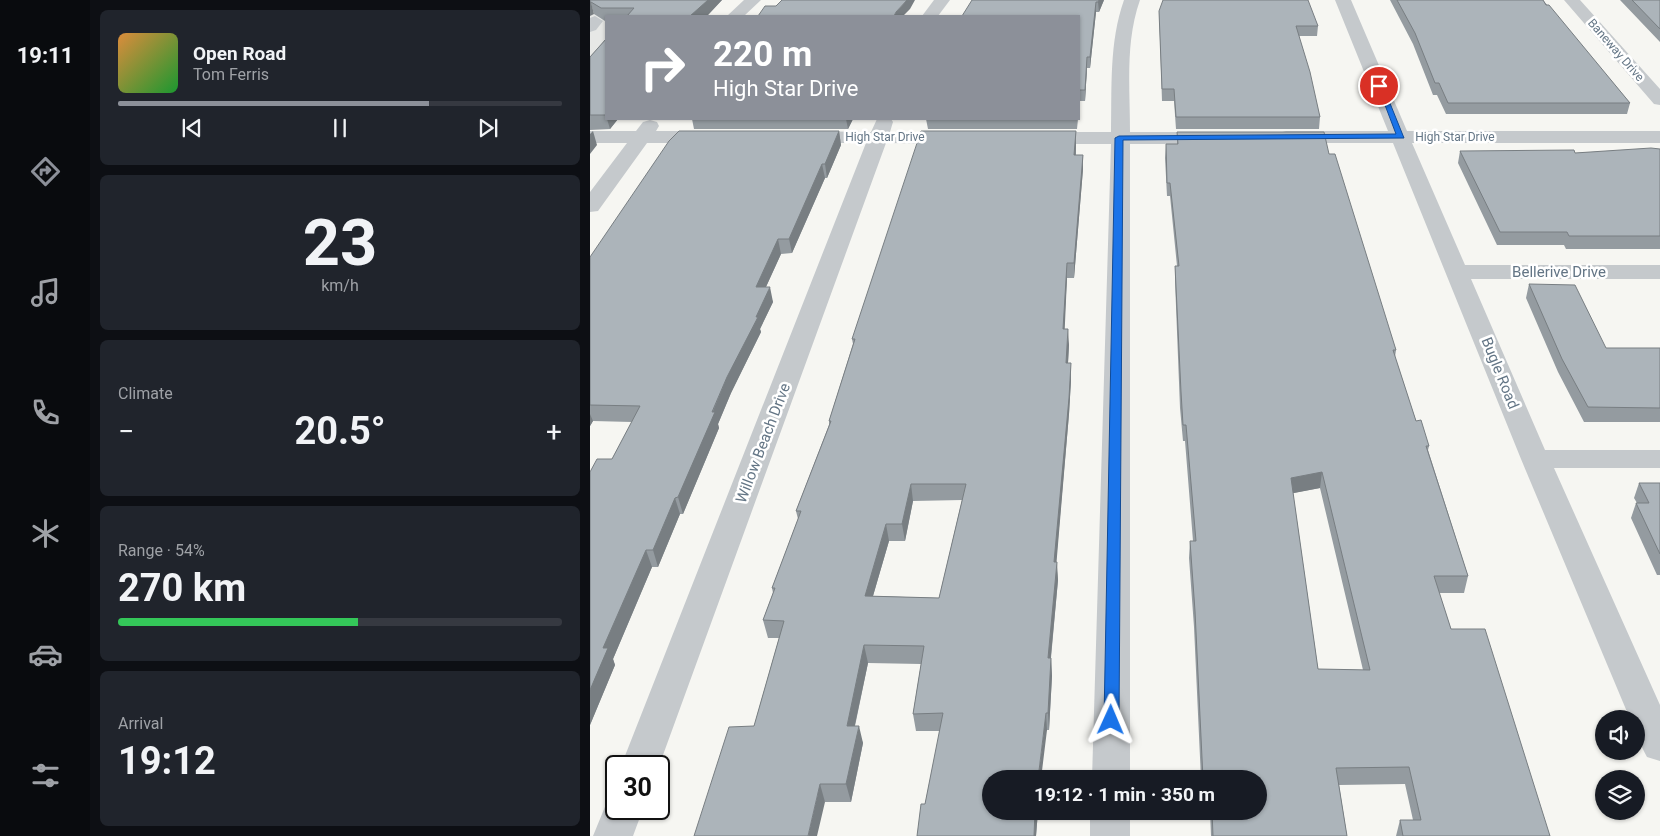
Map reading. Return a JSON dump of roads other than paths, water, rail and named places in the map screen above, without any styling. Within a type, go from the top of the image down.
[{"type":"street","points":[[736,15],[753,0]]},
{"type":"street","points":[[931,15],[942,0]]},
{"type":"street","points":[[1111,770],[1119,138],[1122,39],[1124,24],[1132,0]]},
{"type":"street","name":"Bugle Road","points":[[1343,0],[1459,272],[1536,459],[1660,746]]},
{"type":"street","name":"Baneway Drive","points":[[1572,0],[1660,100]]},
{"type":"street","points":[[590,206],[655,120]]},
{"type":"street","name":"High Star Drive","points":[[790,137],[882,128],[975,138]]},
{"type":"street","name":"Willow Beach Drive","points":[[644,755],[882,128]]},
{"type":"street","points":[[590,137],[731,137]]},
{"type":"street","name":"High Star Drive","points":[[1265,137],[1660,137]]},
{"type":"street","points":[[1023,138],[1236,138]]},
{"type":"street","name":"Bellerive Drive","points":[[1459,272],[1660,272]]},
{"type":"street","points":[[1536,459],[1660,459]]},
{"type":"street","points":[[613,836],[619,820]]},
{"type":"street","points":[[1110,820],[1110,836]]}]
